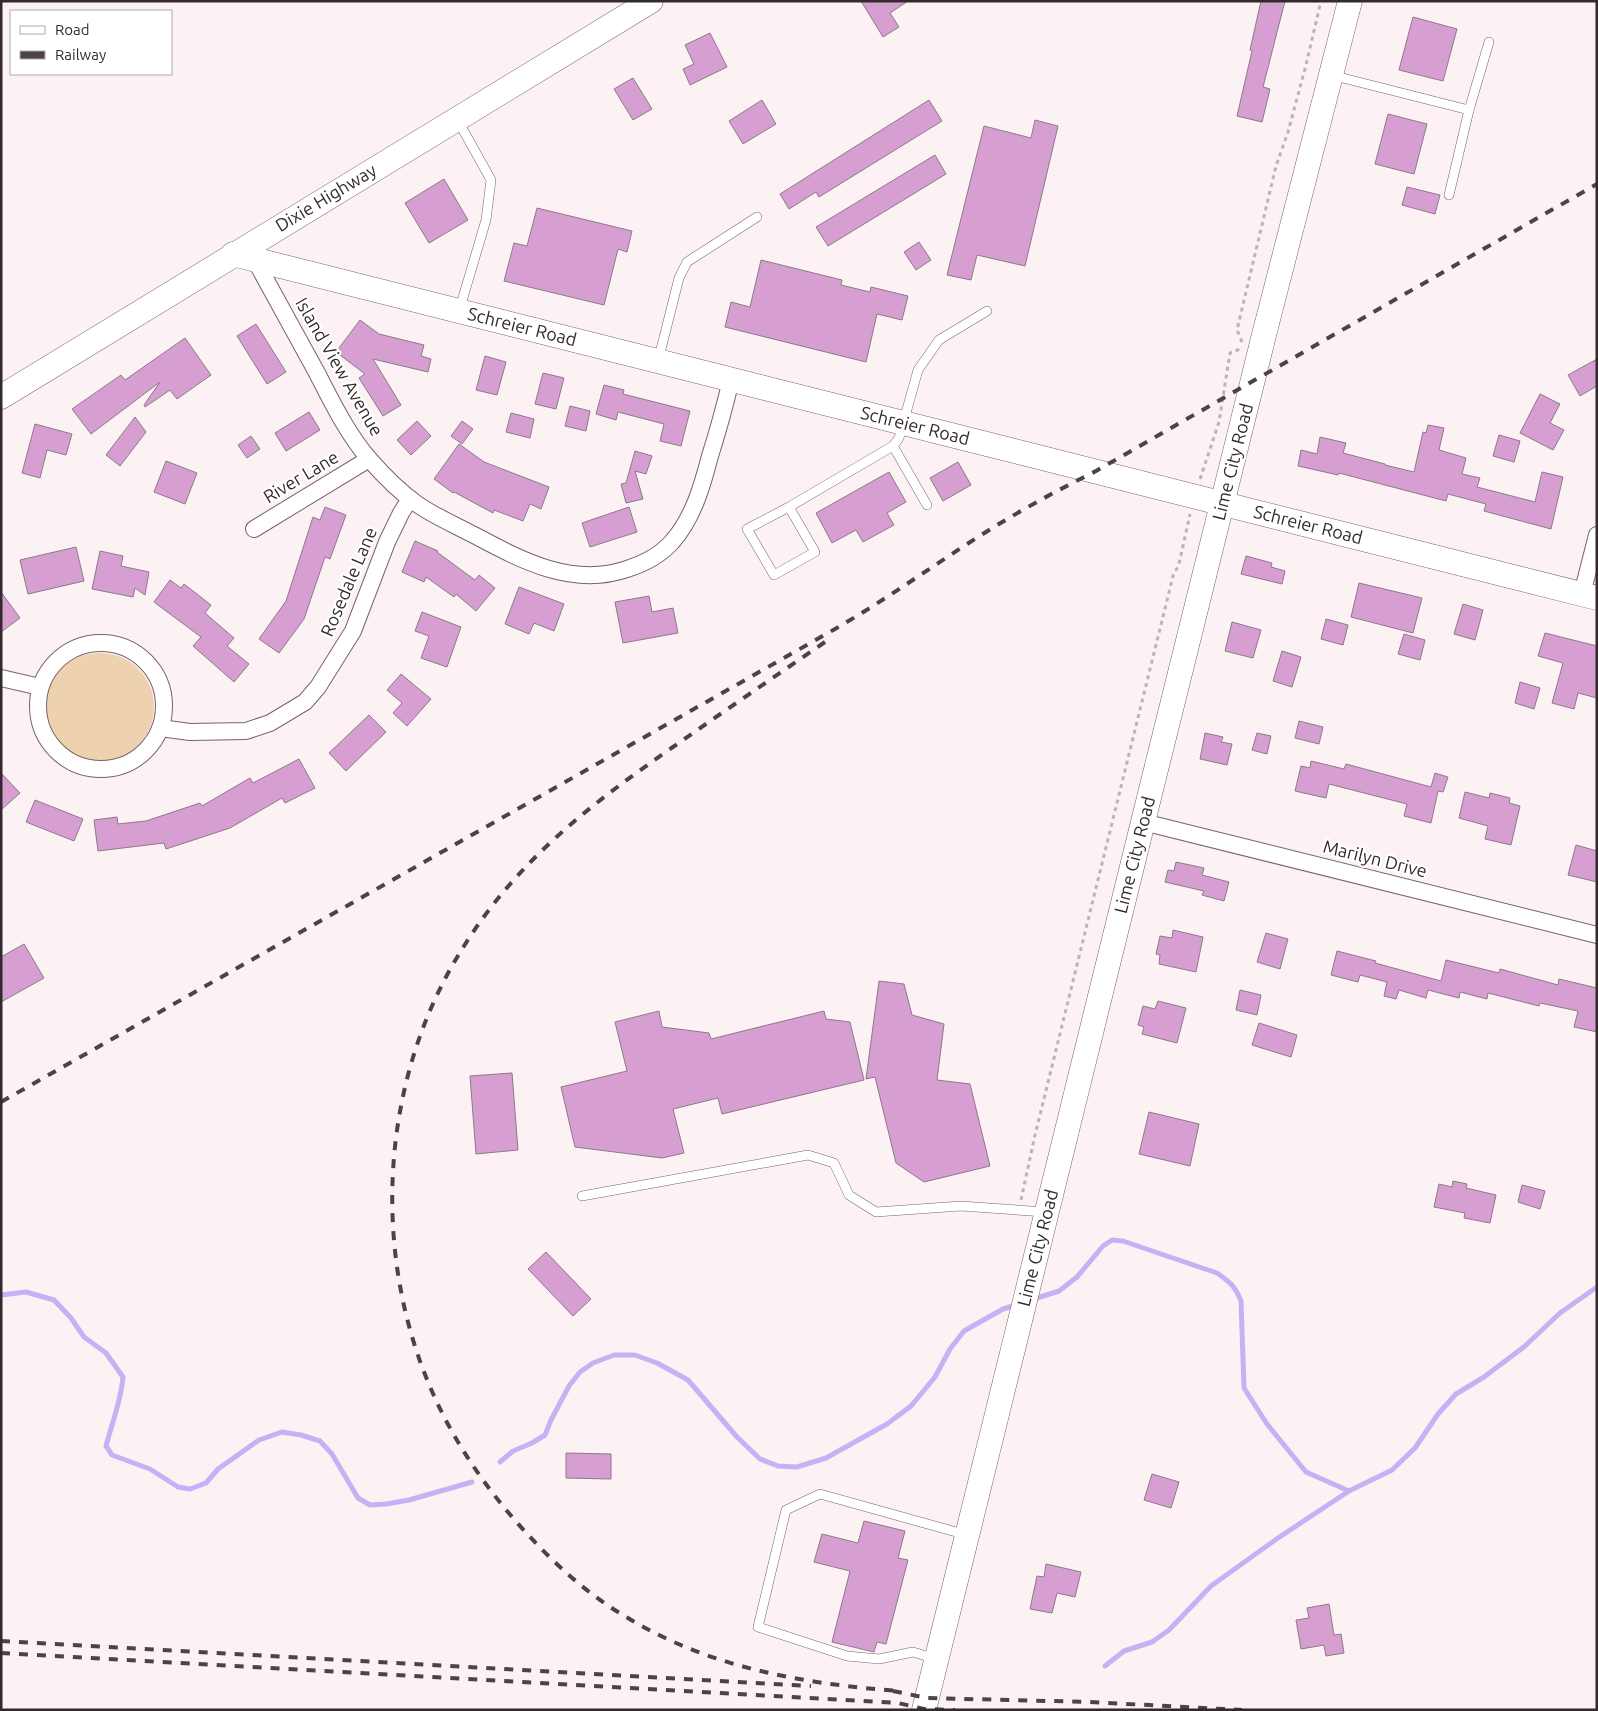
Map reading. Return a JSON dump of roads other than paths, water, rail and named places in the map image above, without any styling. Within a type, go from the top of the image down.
[{"type":"street","name":"Dixie Highway","points":[[1,397],[244,257],[457,119],[651,1]]},
{"type":"street","name":"Lime City Road","points":[[924,1710],[1143,822],[1350,1]]},
{"type":"street","name":"Schreier Road","points":[[244,257],[1589,596]]},
{"type":"street","name":"Island View Avenue","points":[[244,257],[369,459],[392,483],[419,505],[496,546],[531,563],[554,571],[578,576],[616,573],[642,564],[673,541],[688,520],[699,495],[731,380]]},
{"type":"street","name":"River Lane","points":[[254,529],[369,459]]},
{"type":"street","name":"Rosedale Lane","points":[[160,728],[190,732],[246,730],[270,723],[304,702],[318,687],[353,631],[387,542],[410,499]]},
{"type":"street","points":[[1589,596],[1597,535]]},
{"type":"street","points":[[107,644],[121,647],[137,655],[149,666],[157,678],[164,712],[160,728],[151,744],[142,754],[130,762],[104,769],[91,769],[79,765],[67,760],[49,742],[38,717],[37,706],[40,687],[62,656],[72,650],[84,645],[107,644]]},
{"type":"street","points":[[1,678],[40,687]]},
{"type":"street","name":"Marilyn Drive","points":[[1143,822],[1597,935]]},
{"type":"lane","points":[[1449,195],[1469,110],[1489,42]]},
{"type":"lane","points":[[1331,75],[1469,110]]},
{"type":"lane","points":[[457,119],[491,180],[486,220],[459,311]]},
{"type":"lane","points":[[658,361],[679,278],[688,262],[757,217]]},
{"type":"lane","points":[[789,507],[815,552],[774,576],[747,529],[789,507],[893,446],[899,438],[904,423],[918,370],[939,340],[988,311]]},
{"type":"lane","points":[[893,446],[927,505]]},
{"type":"lane","points":[[582,1196],[808,1155],[834,1163],[849,1195],[876,1212],[961,1206],[1047,1212]]},
{"type":"lane","points":[[937,1659],[913,1652],[879,1659],[847,1656],[758,1627],[786,1510],[820,1494],[967,1535]]},
{"type":"waterway","points":[[1034,1299],[1059,1291],[1077,1277],[1103,1246],[1112,1240],[1123,1241],[1217,1273],[1232,1285],[1241,1301],[1244,1388],[1267,1424],[1306,1472],[1349,1491]]},
{"type":"waterway","points":[[1105,1666],[1124,1651],[1152,1642],[1169,1630],[1211,1586],[1278,1538],[1349,1491],[1392,1470],[1415,1448],[1438,1414],[1456,1394],[1484,1377],[1525,1346],[1560,1313],[1597,1287]]},
{"type":"waterway","points":[[1,1295],[26,1292],[54,1300],[71,1318],[84,1337],[106,1353],[123,1377],[106,1446],[112,1455],[150,1469],[178,1487],[190,1489],[206,1483],[218,1469],[259,1440],[282,1432],[320,1441],[332,1454],[358,1498],[370,1505],[409,1500],[472,1482]]},
{"type":"waterway","points":[[500,1462],[513,1451],[545,1435],[569,1386],[580,1372],[593,1363],[614,1355],[635,1355],[657,1363],[688,1380],[737,1437],[760,1459],[778,1466],[797,1467],[826,1458],[887,1424],[911,1406],[935,1377],[950,1349],[964,1331],[1003,1309],[1016,1305]]},
{"type":"railway","points":[[1,1102],[835,629],[1013,516],[1096,471],[1597,184]]},
{"type":"railway","points":[[825,642],[643,768],[585,812],[532,860],[485,915],[464,946],[436,997],[415,1050],[401,1106],[394,1163],[393,1221],[399,1279],[412,1335],[431,1389],[451,1430],[475,1469],[503,1506],[555,1562],[578,1583],[615,1610],[659,1635],[692,1650],[759,1671],[794,1678],[829,1684],[899,1691]]},
{"type":"railway","points":[[1,1641],[811,1686]]},
{"type":"railway","points":[[1,1653],[898,1703],[924,1709],[955,1710]]},
{"type":"railway","points":[[893,1691],[927,1698],[1090,1702],[1242,1710]]}]
